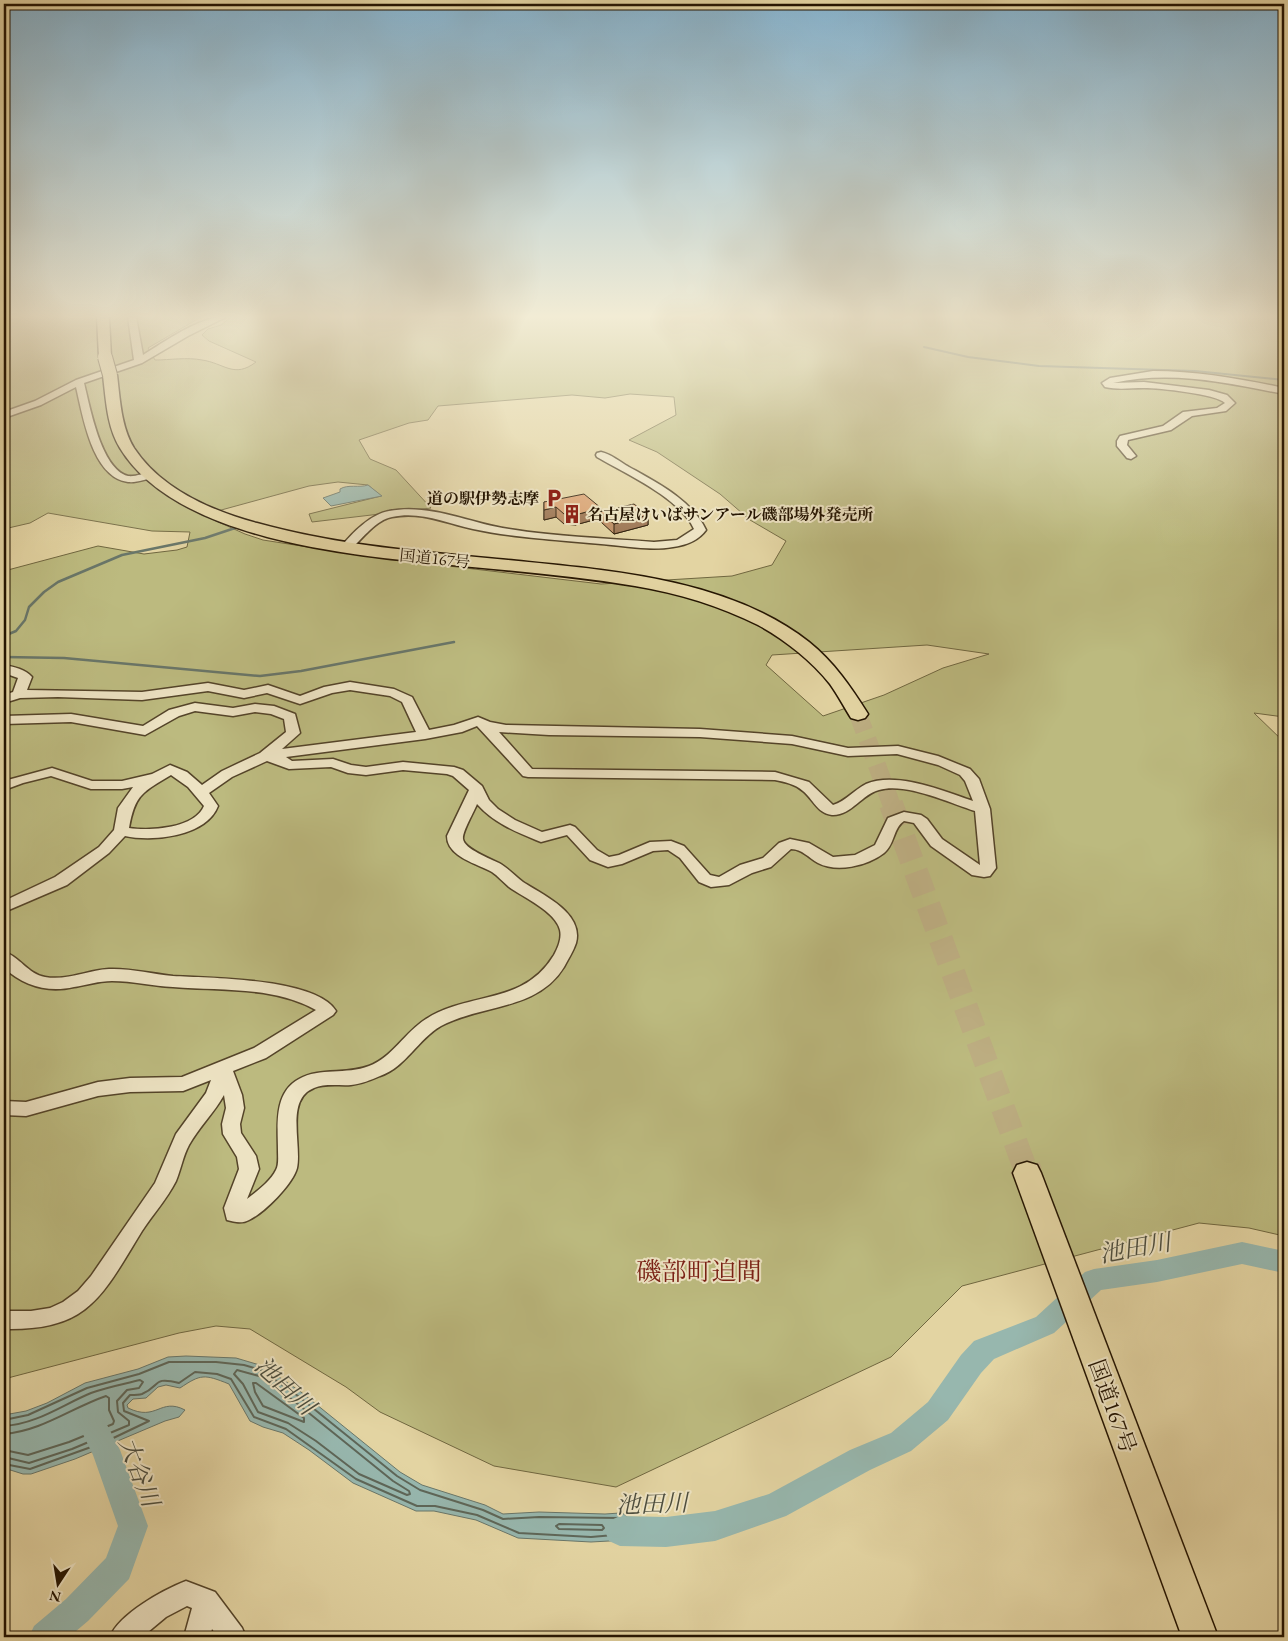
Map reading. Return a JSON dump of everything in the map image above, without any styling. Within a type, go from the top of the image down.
[{"type":"highway","name":"国道167号","points":[[113,394],[121,437],[133,457],[151,475],[177,494],[214,513],[254,527],[301,539],[390,554],[627,578],[672,588],[712,600],[765,624],[811,654],[834,677],[858,714]]},
{"type":"highway","name":"国道167号","points":[[1030,1182],[1200,1637]]},
{"type":"street","points":[[4,415],[38,403],[56,394]]},
{"type":"street","points":[[82,394],[99,451],[105,463],[115,474],[125,479],[151,475]]},
{"type":"street","points":[[1131,456],[1122,446],[1124,438],[1164,430],[1172,426],[1184,415],[1215,411],[1228,407],[1230,403],[1224,397],[1212,394]]},
{"type":"street","points":[[347,547],[378,518],[389,514],[412,511],[439,516],[473,526],[520,534],[654,545],[678,543],[688,540],[700,530],[699,525],[690,512],[662,491],[601,454]]},
{"type":"street","points":[[4,669],[17,672],[25,677],[18,694]]},
{"type":"street","points":[[4,699],[18,694],[80,693],[142,696],[208,687],[244,694],[268,689],[300,700],[329,690],[350,686],[375,688],[394,693],[407,700],[425,735]]},
{"type":"street","points":[[4,720],[71,718],[95,720],[145,731],[174,712],[196,707],[233,712],[255,708],[274,710],[290,716],[293,733],[265,756],[227,774],[201,792]]},
{"type":"street","points":[[476,721],[486,726],[506,729],[700,733],[792,740],[858,753],[890,749],[898,750],[964,771],[968,776],[981,800],[988,866],[984,872],[978,871],[933,839],[922,822],[909,817],[896,820],[891,824],[885,843],[878,850],[845,862],[832,863],[825,861],[800,845],[790,844],[782,848],[769,862],[744,870],[725,881],[713,883],[704,880],[689,857],[682,850],[674,846],[655,844],[646,846],[619,861],[610,862],[600,859],[570,830],[541,837],[532,834],[492,812],[483,802],[477,789],[458,773],[449,770],[403,766],[366,771],[348,769],[333,763],[289,765],[280,760],[265,756],[425,735],[457,729],[476,721]]},
{"type":"street","points":[[486,726],[528,773],[775,776],[796,780],[806,786],[827,808],[834,810],[841,809],[866,789],[894,785],[936,794],[982,809]]},
{"type":"street","points":[[4,907],[48,888],[80,869],[104,850],[122,831],[125,808],[139,789],[170,769],[179,772],[201,792],[211,806],[211,809],[188,826],[164,834],[148,835],[122,831]]},
{"type":"street","points":[[4,786],[18,780],[52,772],[91,785],[122,786],[156,777]]},
{"type":"street","points":[[223,1068],[233,1095],[235,1108],[232,1134],[246,1156],[249,1169],[234,1208],[234,1214],[239,1215],[243,1214],[278,1185],[283,1177],[287,1168],[288,1106],[301,1086],[319,1079],[352,1078],[374,1072],[391,1061],[419,1032],[437,1020],[463,1010],[512,998],[533,988],[556,967],[566,949],[569,930],[566,924],[553,908],[514,883],[500,870],[463,850],[455,841],[455,836],[477,789]]},
{"type":"street","points":[[4,958],[20,971],[45,983],[54,984],[109,975],[180,982],[225,982],[294,994],[325,1008],[326,1013],[260,1053],[182,1084],[130,1085],[98,1089],[26,1109],[4,1108]]},
{"type":"street","points":[[4,1320],[34,1320],[61,1314],[71,1309],[96,1287],[107,1273],[135,1225],[166,1181],[179,1147],[216,1091],[223,1068]]},
{"type":"street","points":[[123,1637],[157,1608],[186,1593],[206,1601],[233,1637]]},
{"type":"street","points":[[197,1637],[206,1601]]},
{"type":"shaded area","points":[[4,394],[1284,394],[1284,717],[1254,713],[1284,742],[1284,1236],[1249,1228],[1199,1223],[962,1286],[891,1357],[616,1487],[494,1466],[380,1412],[346,1387],[250,1329],[216,1326],[179,1333],[4,1379],[4,571],[98,546],[144,554],[177,550],[187,547],[190,532],[152,531],[48,513],[30,523],[4,529]],"holes":[[[630,394],[674,397],[676,415],[629,440],[657,452],[720,494],[750,520],[786,541],[772,565],[732,576],[601,584],[372,557],[263,540],[203,515],[309,486],[338,482],[368,485],[381,496],[309,514],[312,522],[431,508],[396,470],[370,459],[359,440],[409,423],[428,420],[438,406],[572,395],[605,398]],[[927,645],[989,654],[943,668],[884,695],[823,716],[766,665],[772,655]]]},
{"type":"water","points":[[368,485],[382,496],[331,506],[323,498],[340,492],[340,489],[343,488]]},
{"type":"water","points":[[168,1357],[236,1358],[263,1366],[301,1392],[400,1472],[422,1485],[485,1505],[503,1514],[539,1512],[620,1513],[624,1514],[634,1525],[646,1527],[645,1539],[591,1542],[518,1538],[476,1520],[434,1511],[416,1511],[353,1483],[283,1433],[250,1421],[229,1384],[208,1377],[198,1378],[180,1388],[166,1385],[158,1387],[146,1398],[133,1399],[127,1405],[128,1408],[138,1412],[152,1411],[170,1406],[177,1407],[185,1410],[179,1417],[165,1421],[75,1459],[31,1474],[23,1474],[4,1468],[4,1415],[26,1411],[47,1403],[85,1383],[138,1369]]},
{"type":"building","points":[[584,494],[601,508],[575,515],[564,514],[556,507],[544,510],[544,502]]},
{"type":"building","points":[[634,504],[648,515],[614,524],[600,512]]},
{"type":"waterway","points":[[232,529],[237,527]]},
{"type":"waterway","points":[[4,636],[16,631],[25,620],[29,607],[44,592],[58,582],[122,555],[205,538],[232,529]]},
{"type":"waterway","points":[[4,657],[64,658],[260,676],[301,671],[454,642]]},
{"type":"waterway","name":"池田川","points":[[620,1531],[666,1532],[715,1526],[776,1506],[860,1460],[901,1442],[938,1411],[971,1364],[984,1350],[1045,1325],[1094,1280],[1157,1271],[1242,1253],[1284,1262]]},
{"type":"waterway","name":"大谷川","points":[[45,1637],[77,1610],[118,1568],[133,1526],[106,1450],[93,1426]]},
{"type":"tunnel","points":[[858,714],[892,806]]},
{"type":"tunnel","points":[[891,804],[1025,1168]]},
{"type":"tunnel","points":[[1025,1167],[1027,1173]]},
{"type":"place","name":"道の駅伊勢志摩","points":[[554,498]]},
{"type":"place","name":"名古屋けいばサンアール磯部場外発売所","points":[[572,514]]},
{"type":"district","name":"磯部町迫間","points":[[699,1271]]}]
